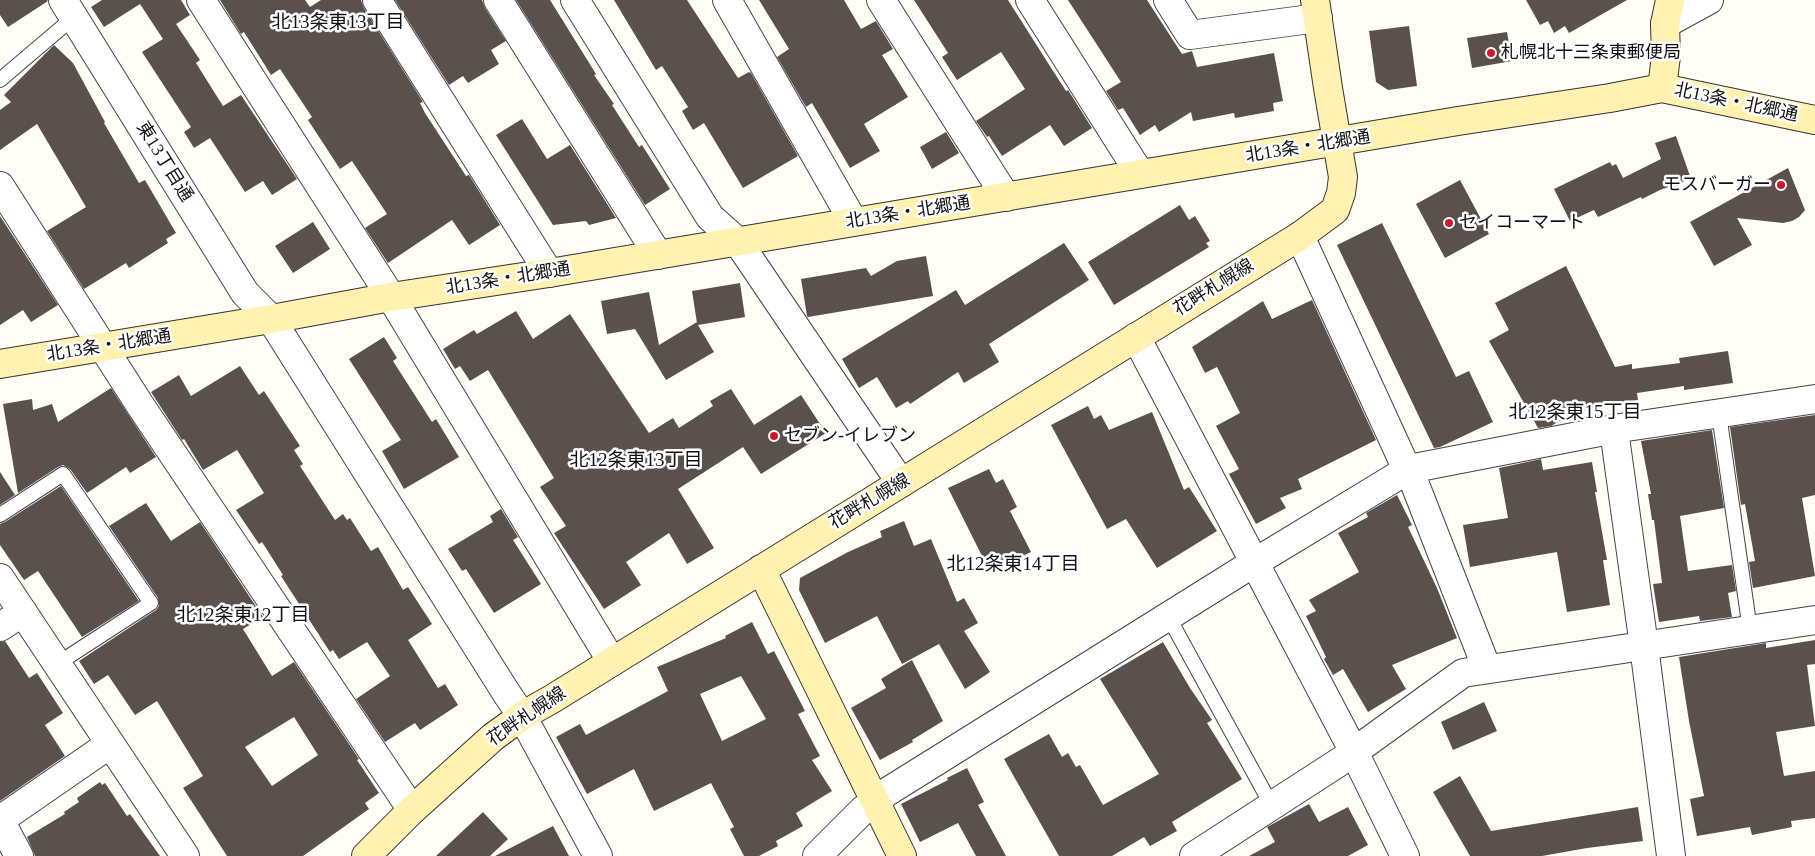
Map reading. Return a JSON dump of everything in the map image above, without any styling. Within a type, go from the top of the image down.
[{"type":"street","points":[[201,0],[391,297],[612,662]]},
{"type":"street","points":[[377,0],[549,273]]},
{"type":"street","points":[[498,0],[658,255]]},
{"type":"street","points":[[574,0],[710,217],[738,242],[901,483]]},
{"type":"street","points":[[727,0],[853,221]]},
{"type":"street","points":[[881,0],[1006,197]]},
{"type":"street","points":[[1030,0],[1140,174]]},
{"type":"street","points":[[1168,0],[1190,35],[1317,9]]},
{"type":"street","points":[[1662,88],[1668,12],[1710,0]]},
{"type":"street","name":"東13丁目通","points":[[68,8],[245,293],[270,319],[522,716],[598,856]]},
{"type":"street","name":"花畔札幌線","points":[[366,856],[412,810],[493,737],[522,716],[762,570],[1300,236],[1335,210],[1341,193],[1343,177],[1317,9]]},
{"type":"street","name":"北13条・北郷通","points":[[0,364],[104,348],[391,297],[738,242],[853,221],[1662,88],[1815,120]]},
{"type":"street","points":[[0,186],[140,405],[412,810]]},
{"type":"street","points":[[1300,236],[1403,461],[1409,469],[1487,669]]},
{"type":"street","points":[[1136,337],[1354,752],[1405,856]]},
{"type":"street","points":[[817,856],[874,801],[1168,616],[1409,469],[1614,430],[1815,399]]},
{"type":"street","points":[[1614,430],[1671,856]]},
{"type":"street","points":[[762,570],[902,856]]},
{"type":"street","points":[[0,578],[185,856]]},
{"type":"street","points":[[0,627],[23,612]]},
{"type":"street","points":[[1194,856],[1354,752],[1463,674],[1815,620]]},
{"type":"street","points":[[19,856],[0,820],[110,744]]},
{"type":"lane","points":[[0,80],[68,8]]},
{"type":"lane","points":[[1719,414],[1750,630]]},
{"type":"lane","points":[[0,515],[63,474],[150,603],[57,664]]},
{"type":"lane","points":[[1168,616],[1272,806]]},
{"type":"building","points":[[0,0],[48,1],[8,27],[0,15]]},
{"type":"building","points":[[102,0],[181,0],[190,15],[176,24],[200,60],[196,63],[223,106],[241,95],[297,179],[272,195],[263,181],[245,192],[210,138],[194,148],[184,132],[191,127],[142,52],[163,39],[140,4],[104,27],[91,7]]},
{"type":"building","points":[[220,0],[305,0],[310,7],[321,0],[361,0],[364,8],[423,102],[420,103],[425,113],[466,176],[469,175],[500,225],[469,245],[452,220],[388,263],[365,228],[387,214],[352,161],[340,169],[308,120],[312,117],[280,69],[271,75],[244,32],[241,34]]},
{"type":"building","points":[[395,0],[482,0],[506,41],[491,50],[499,64],[468,83],[463,76],[449,85]]},
{"type":"building","points":[[516,0],[550,0],[596,74],[594,75],[614,104],[612,105],[639,147],[642,145],[670,189],[645,205]]},
{"type":"building","points":[[614,0],[687,0],[738,78],[749,72],[751,73],[798,156],[743,188],[704,123],[693,130],[682,111],[688,107],[662,66],[656,70]]},
{"type":"building","points":[[759,0],[844,0],[861,29],[876,21],[893,49],[882,55],[908,97],[864,124],[880,151],[850,168],[812,103],[806,107],[777,57],[789,49]]},
{"type":"building","points":[[914,0],[1008,0],[1092,128],[1064,146],[1050,125],[1002,156],[976,121],[1025,89],[1001,52],[957,80],[942,57],[948,53]]},
{"type":"building","points":[[1068,0],[1147,0],[1182,54],[1192,51],[1197,67],[1274,53],[1283,101],[1273,103],[1274,111],[1235,118],[1234,113],[1193,121],[1191,112],[1159,132],[1155,125],[1140,135],[1123,108],[1118,110],[1106,91],[1121,82]]},
{"type":"building","points":[[1526,0],[1627,0],[1569,33],[1565,26],[1554,33],[1548,21],[1540,25]]},
{"type":"building","points":[[1409,26],[1417,86],[1388,90],[1376,82],[1369,31]]},
{"type":"building","points":[[1507,32],[1512,61],[1472,68],[1467,38]]},
{"type":"building","points":[[54,45],[73,63],[104,123],[139,183],[145,180],[176,233],[166,239],[168,243],[129,268],[126,263],[84,289],[47,231],[86,207],[37,124],[0,150],[0,110],[11,102],[4,95]]},
{"type":"building","points":[[522,119],[547,159],[570,145],[616,218],[589,225],[586,221],[553,225],[496,135]]},
{"type":"building","points":[[946,132],[959,153],[932,169],[920,147]]},
{"type":"building","points":[[1676,136],[1691,179],[1660,190],[1642,199],[1641,197],[1598,217],[1594,210],[1570,221],[1554,189],[1610,162],[1612,166],[1616,164],[1623,178],[1661,159],[1655,143]]},
{"type":"building","points":[[1788,168],[1805,210],[1799,217],[1783,223],[1737,218],[1752,245],[1714,266],[1690,222]]},
{"type":"building","points":[[1460,180],[1489,234],[1445,258],[1416,204]]},
{"type":"building","points":[[1180,205],[1189,220],[1195,216],[1210,241],[1206,243],[1209,247],[1114,305],[1088,262]]},
{"type":"building","points":[[0,216],[58,305],[31,322],[23,310],[0,325]]},
{"type":"building","points":[[313,222],[330,249],[293,273],[275,246]]},
{"type":"building","points":[[1382,223],[1456,377],[1469,371],[1493,422],[1440,447],[1434,448],[1337,245]]},
{"type":"building","points":[[1064,243],[1089,280],[989,344],[999,362],[964,383],[958,372],[910,404],[908,401],[896,408],[877,377],[859,388],[842,359],[956,290],[965,305]]},
{"type":"building","points":[[926,256],[933,296],[807,316],[801,279],[866,268],[871,276],[897,261]]},
{"type":"building","points":[[1566,266],[1615,367],[1632,364],[1632,369],[1680,363],[1679,358],[1728,351],[1733,383],[1684,390],[1684,386],[1637,393],[1638,400],[1575,412],[1551,426],[1538,428],[1489,341],[1509,330],[1495,303]]},
{"type":"building","points":[[740,283],[745,317],[698,325],[714,352],[666,380],[635,329],[607,334],[601,301],[649,292],[659,345],[697,322],[692,291]]},
{"type":"building","points":[[1312,300],[1376,440],[1298,479],[1302,489],[1280,498],[1286,508],[1256,524],[1229,474],[1239,469],[1216,426],[1240,413],[1217,367],[1205,373],[1192,347],[1263,301],[1272,319]]},
{"type":"building","points":[[516,311],[533,339],[570,314],[649,433],[673,418],[679,428],[713,406],[710,401],[731,389],[754,425],[801,395],[826,433],[761,474],[743,447],[678,489],[714,548],[687,564],[669,533],[626,562],[641,585],[604,609],[554,533],[566,526],[540,487],[554,478],[488,370],[470,381],[460,366],[455,369],[443,349],[474,330],[477,334]]},
{"type":"building","points":[[384,337],[397,358],[393,361],[432,422],[436,419],[459,457],[404,489],[382,451],[401,440],[349,359]]},
{"type":"building","points":[[240,366],[259,395],[264,391],[300,446],[294,450],[303,464],[300,466],[335,520],[343,514],[347,520],[350,518],[371,551],[378,547],[403,590],[408,587],[432,624],[408,640],[438,688],[445,684],[458,705],[420,730],[415,723],[385,742],[356,699],[390,676],[367,642],[339,659],[333,650],[330,652],[281,576],[283,575],[262,542],[259,544],[236,510],[264,493],[237,450],[203,470],[151,392],[179,375],[191,396]]},
{"type":"building","points":[[111,388],[156,457],[130,473],[126,467],[87,493],[70,469],[63,465],[18,493],[3,404],[32,399],[33,410],[52,404],[58,422]]},
{"type":"building","points":[[1088,406],[1094,419],[1101,415],[1109,430],[1152,412],[1184,490],[1189,487],[1217,531],[1157,568],[1126,519],[1107,529],[1051,425]]},
{"type":"building","points":[[1815,415],[1815,495],[1802,498],[1815,576],[1753,588],[1749,562],[1755,561],[1745,504],[1741,505],[1730,427]]},
{"type":"building","points":[[1712,430],[1724,508],[1680,516],[1688,571],[1732,565],[1736,591],[1728,593],[1732,617],[1700,621],[1699,616],[1659,622],[1653,584],[1662,583],[1654,520],[1652,520],[1648,494],[1651,494],[1641,441]]},
{"type":"building","points":[[1541,459],[1543,470],[1592,462],[1597,492],[1595,492],[1607,560],[1603,560],[1610,605],[1567,612],[1557,552],[1470,567],[1463,525],[1508,518],[1499,468]]},
{"type":"building","points":[[989,469],[996,483],[1003,479],[1017,507],[1010,511],[1031,552],[990,572],[948,488]]},
{"type":"building","points":[[0,472],[15,495],[0,505]]},
{"type":"building","points":[[61,486],[139,601],[82,637],[38,571],[24,580],[0,545],[0,524]]},
{"type":"building","points":[[1397,495],[1412,525],[1408,527],[1437,588],[1457,638],[1392,665],[1406,689],[1368,712],[1343,669],[1333,675],[1324,659],[1326,657],[1306,616],[1316,611],[1309,600],[1359,572],[1338,533],[1368,517],[1366,513]]},
{"type":"building","points":[[146,503],[171,541],[200,522],[263,617],[243,629],[272,676],[294,662],[359,759],[357,760],[379,793],[365,803],[369,809],[303,856],[227,856],[183,788],[203,776],[157,701],[135,715],[108,675],[94,684],[79,661],[156,610],[159,606],[158,598],[109,526]],"holes":[[[294,717],[318,755],[272,786],[245,747]]]},
{"type":"building","points":[[501,509],[518,537],[513,540],[541,584],[494,613],[466,569],[462,571],[448,549],[493,522],[490,516]]},
{"type":"building","points":[[904,521],[914,546],[931,539],[957,602],[964,598],[978,623],[964,631],[990,672],[965,689],[939,644],[902,664],[877,616],[825,643],[799,590],[800,578],[848,552],[882,537],[880,531]]},
{"type":"building","points":[[752,622],[768,654],[774,651],[805,711],[798,714],[820,756],[812,760],[832,791],[796,813],[803,826],[776,841],[778,846],[759,856],[744,856],[730,829],[734,827],[711,783],[654,811],[634,769],[587,794],[556,737],[580,724],[586,735],[668,691],[657,667],[726,638],[725,636]],"holes":[[[741,676],[766,719],[722,741],[700,694]]]},
{"type":"building","points":[[1815,640],[1815,664],[1807,665],[1815,726],[1776,732],[1784,776],[1815,771],[1815,818],[1791,821],[1792,827],[1752,835],[1750,827],[1697,836],[1690,799],[1704,796],[1679,657],[1766,643],[1766,648]]},
{"type":"building","points":[[5,641],[29,678],[37,673],[63,713],[45,725],[65,756],[0,801],[0,642]]},
{"type":"building","points":[[1163,642],[1190,688],[1212,720],[1207,723],[1242,779],[1172,822],[1177,831],[1150,846],[1144,837],[1112,856],[1059,856],[1004,759],[1049,734],[1062,757],[1068,753],[1076,767],[1080,765],[1103,805],[1159,774],[1100,679]]},
{"type":"building","points":[[912,660],[943,721],[912,740],[913,742],[880,760],[851,708],[886,688],[881,679]]},
{"type":"building","points":[[1484,702],[1497,731],[1453,750],[1441,722]]},
{"type":"building","points":[[967,768],[984,802],[978,805],[1006,856],[976,856],[958,823],[920,842],[901,804]]},
{"type":"building","points":[[1460,776],[1491,831],[1638,807],[1643,841],[1542,856],[1470,856],[1433,792]]},
{"type":"building","points":[[100,782],[102,785],[105,783],[127,816],[130,814],[160,856],[35,856],[27,837],[65,814],[64,812],[79,802],[77,798]]},
{"type":"building","points":[[1309,804],[1319,822],[1348,807],[1368,845],[1348,856],[1249,856],[1275,842],[1267,827]]},
{"type":"building","points":[[483,812],[508,839],[490,856],[436,856]]},
{"type":"building","points":[[553,826],[569,856],[495,856]]},
{"type":"place","name":"札幌北十三条東郵便局","points":[[1491,53]]},
{"type":"place","name":"モスバーガー","points":[[1781,185]]},
{"type":"place","name":"セイコーマート","points":[[1449,223]]},
{"type":"place","name":"セブン-イレブン","points":[[774,436]]},
{"type":"district","name":"北13条東13丁目","points":[[338,23]]},
{"type":"district","name":"北12条東15丁目","points":[[1575,413]]},
{"type":"district","name":"北12条東13丁目","points":[[636,461]]},
{"type":"district","name":"北12条東14丁目","points":[[1013,565]]},
{"type":"district","name":"北12条東12丁目","points":[[243,616]]}]
